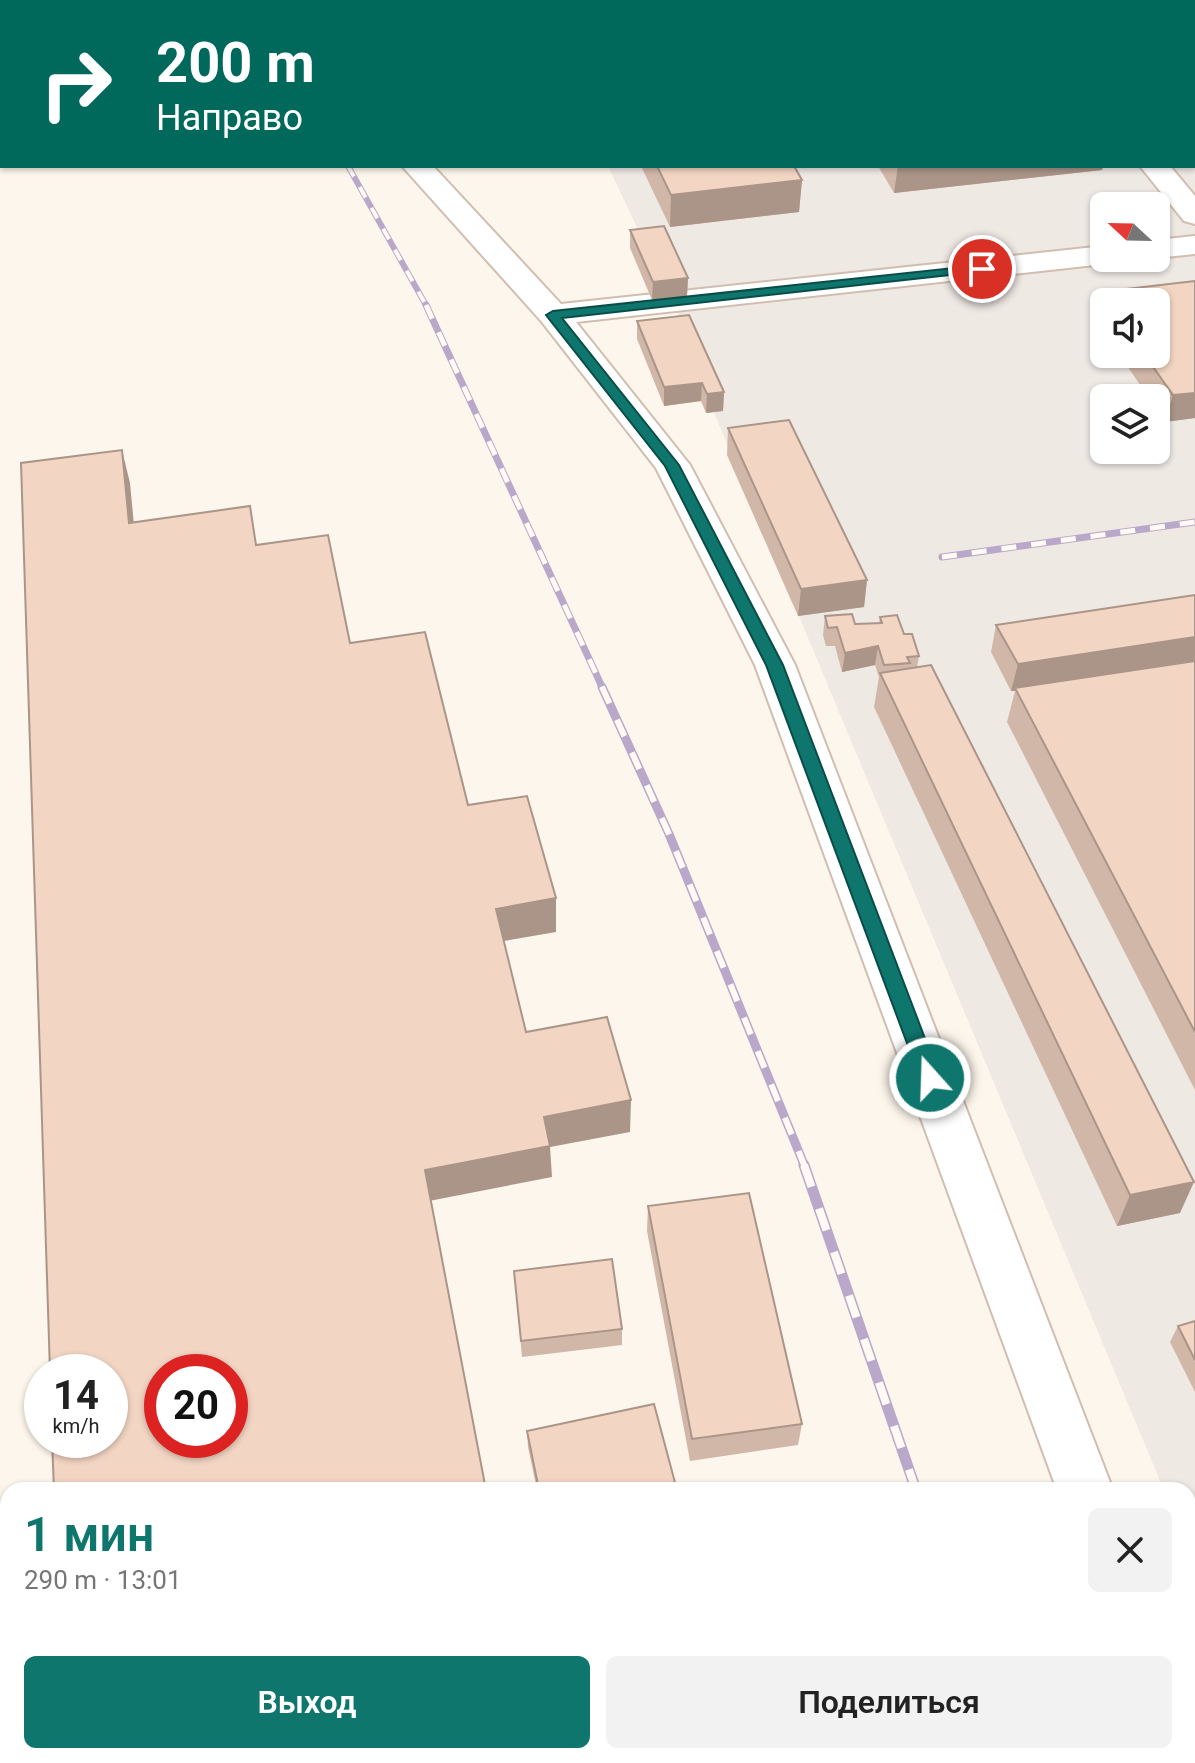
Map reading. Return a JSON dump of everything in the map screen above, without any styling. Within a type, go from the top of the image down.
[{"type":"lane","points":[[419,168],[553,315],[672,465],[775,665],[1082,1482]]},
{"type":"lane","points":[[1157,168],[1195,215]]},
{"type":"lane","points":[[1170,248],[1195,245]]},
{"type":"lane","points":[[553,315],[1090,257]]},
{"type":"shaded area","points":[[609,168],[1195,168],[1195,1482],[1161,1482],[702,384],[679,316]]},
{"type":"building","points":[[658,168],[795,168],[802,180],[671,195]]},
{"type":"building","points":[[664,226],[688,278],[653,282],[630,230]]},
{"type":"building","points":[[1195,281],[1195,393],[1173,395],[1170,384],[1165,384],[1154,368],[1170,368],[1170,288],[1135,288]]},
{"type":"building","points":[[689,315],[724,392],[707,394],[702,383],[664,387],[637,321]]},
{"type":"building","points":[[789,420],[867,580],[801,589],[728,428]]},
{"type":"building","points":[[122,450],[129,523],[250,506],[256,545],[328,535],[350,643],[425,632],[468,805],[527,796],[556,898],[496,909],[526,1032],[607,1017],[631,1100],[544,1117],[550,1146],[425,1170],[484,1482],[54,1482],[53,1458],[128,1458],[128,1354],[49,1354],[21,463]]},
{"type":"building","points":[[1195,595],[1195,637],[1018,664],[996,625]]},
{"type":"building","points":[[852,614],[855,624],[882,623],[880,617],[897,615],[904,634],[912,634],[919,656],[907,657],[910,663],[884,665],[878,646],[845,653],[837,627],[828,628],[825,616]]},
{"type":"building","points":[[1195,661],[1195,1032],[1015,688]]},
{"type":"building","points":[[931,665],[1194,1182],[1130,1195],[880,673]]},
{"type":"building","points":[[749,1193],[802,1424],[692,1439],[648,1206]]},
{"type":"building","points":[[612,1259],[622,1329],[521,1341],[514,1271]]},
{"type":"building","points":[[1195,1321],[1195,1360],[1178,1326]]},
{"type":"building","points":[[654,1404],[675,1482],[537,1482],[527,1431]]},
{"type":"railway","points":[[349,168],[427,306]]},
{"type":"railway","points":[[427,306],[603,689]]},
{"type":"railway","points":[[942,557],[1195,522]]},
{"type":"railway","points":[[602,687],[669,834],[805,1167]]},
{"type":"railway","points":[[804,1165],[913,1482]]},
{"type":"route","points":[[930,1078],[775,665],[672,465],[553,315],[982,269]]}]
